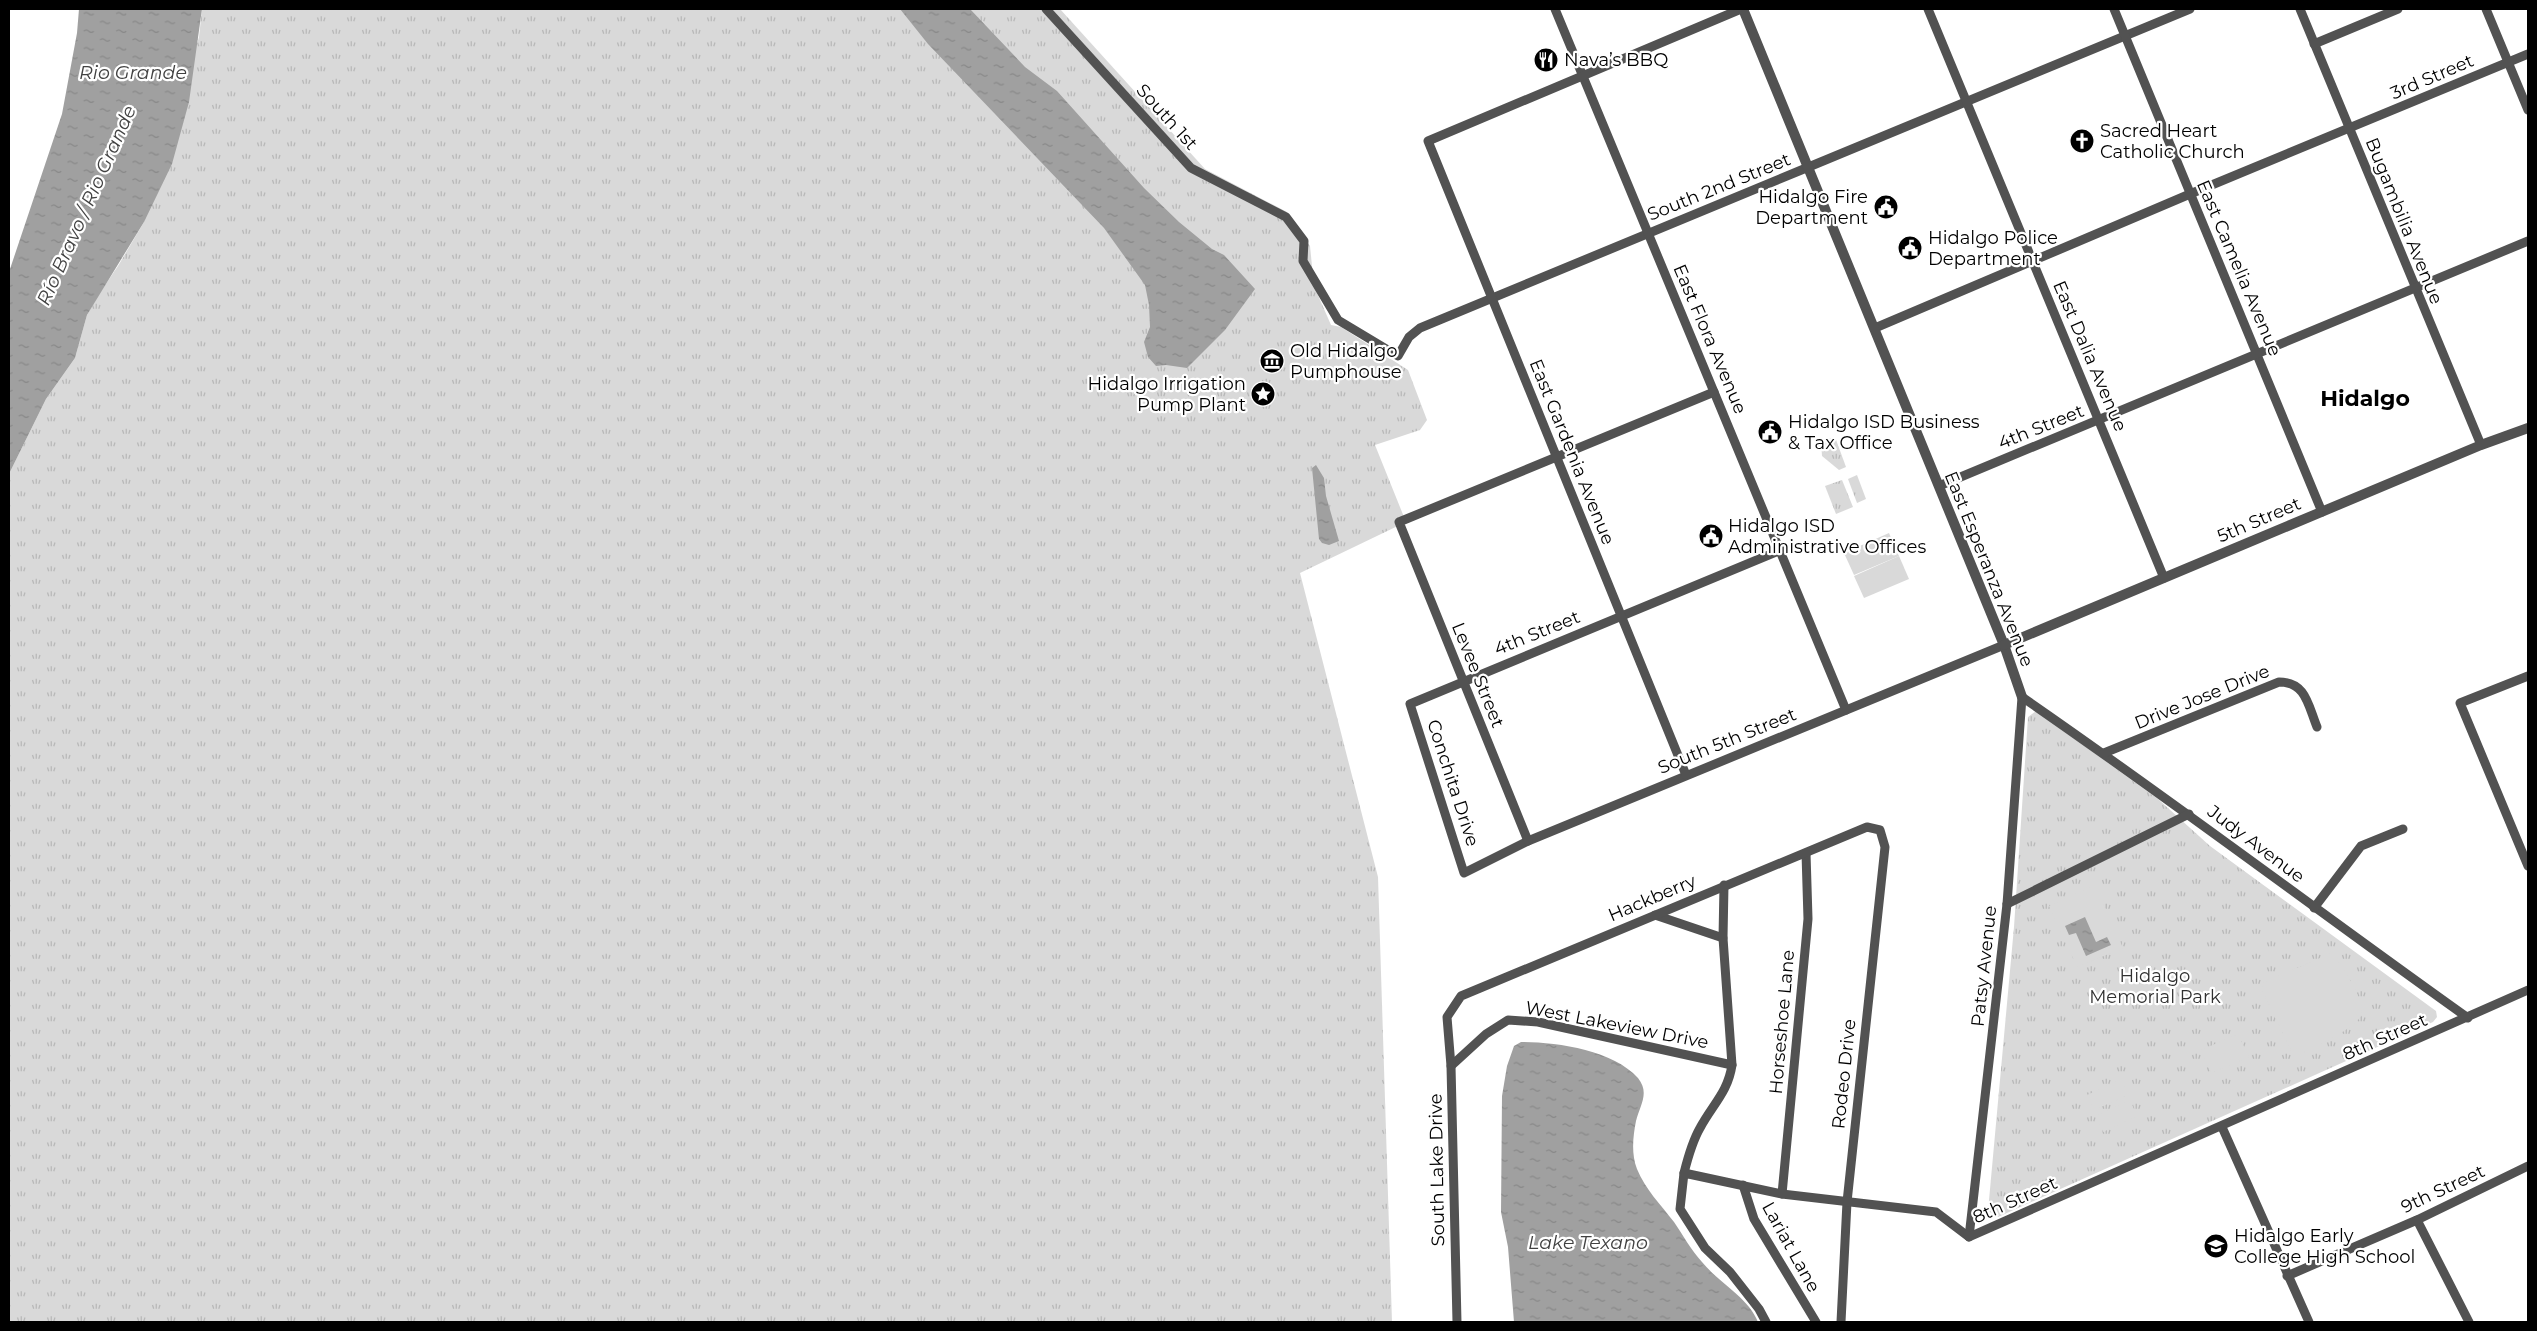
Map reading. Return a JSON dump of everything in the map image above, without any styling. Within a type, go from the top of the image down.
[{"type":"street","name":"South 1st","points":[[1046,9],[1191,168],[1286,217],[1304,241],[1303,261]]},
{"type":"street","name":"East Flora Avenue","points":[[1555,9],[1846,710]]},
{"type":"street","points":[[1582,75],[1742,9]]},
{"type":"street","name":"East Esperanza Avenue","points":[[1742,9],[1875,328],[2004,645],[2022,697]]},
{"type":"street","name":"East Dalia Avenue","points":[[1928,9],[2164,578]]},
{"type":"street","name":"East Camelia Avenue","points":[[2114,9],[2322,512]]},
{"type":"street","name":"South 2nd Street","points":[[1303,261],[1338,320],[1398,356],[1415,330],[1648,232],[1809,169],[2190,9]]},
{"type":"street","name":"Bugambilia Avenue","points":[[2300,9],[2414,288],[2481,445]]},
{"type":"street","points":[[2314,44],[2398,9]]},
{"type":"street","points":[[2486,9],[2528,110]]},
{"type":"street","name":"3rd Street","points":[[1875,328],[2032,260],[2349,130],[2528,54]]},
{"type":"street","name":"East Gardenia Avenue","points":[[1582,75],[1428,142],[1686,775]]},
{"type":"street","points":[[2414,288],[2528,241]]},
{"type":"street","name":"4th Street","points":[[1939,486],[2258,355],[2414,288]]},
{"type":"street","points":[[1556,457],[1714,392]]},
{"type":"street","name":"5th Street","points":[[2004,645],[2481,445],[2528,428]]},
{"type":"street","name":"Levee Street","points":[[1528,841],[1399,522],[1556,457]]},
{"type":"street","name":"4th Street","points":[[1410,704],[1781,550]]},
{"type":"street","name":"South 5th Street","points":[[1464,873],[1528,841],[2004,645]]},
{"type":"street","points":[[2528,676],[2460,703],[2528,866]]},
{"type":"street","name":"Drive Jose Drive","points":[[2104,754],[2279,682],[2290,682],[2301,688],[2317,727]]},
{"type":"street","name":"Judy Avenue","points":[[2022,697],[2189,814],[2314,908],[2468,1018]]},
{"type":"street","name":"Patsy Avenue","points":[[1969,1237],[2007,904],[2022,697]]},
{"type":"street","name":"Conchita Drive","points":[[1410,704],[1464,873]]},
{"type":"street","points":[[2007,904],[2189,814]]},
{"type":"street","name":"Hackberry","points":[[1447,1017],[1461,996],[1866,827],[1880,830]]},
{"type":"street","points":[[2314,908],[2361,846],[2403,829]]},
{"type":"street","name":"Rodeo Drive","points":[[1840,1322],[1847,1202],[1885,847],[1880,830]]},
{"type":"street","name":"Horseshoe Lane","points":[[1782,1194],[1808,919],[1806,853]]},
{"type":"street","points":[[1724,885],[1723,938],[1732,1065],[1729,1083],[1700,1128],[1689,1152],[1684,1173],[1680,1209],[1705,1248],[1730,1272],[1759,1309],[1766,1322]]},
{"type":"street","points":[[1655,916],[1723,938]]},
{"type":"street","name":"8th Street","points":[[1684,1173],[1782,1194],[1936,1212],[1969,1237],[2222,1127],[2528,990]]},
{"type":"street","name":"South Lake Drive","points":[[1447,1017],[1451,1066],[1457,1322]]},
{"type":"street","name":"West Lakeview Drive","points":[[1451,1066],[1486,1034],[1508,1020],[1538,1022],[1732,1065]]},
{"type":"street","points":[[2222,1127],[2309,1322]]},
{"type":"street","name":"9th Street","points":[[2288,1276],[2417,1220],[2528,1166]]},
{"type":"street","name":"Lariat Lane","points":[[1743,1185],[1754,1219],[1816,1322]]},
{"type":"street","points":[[2417,1220],[2469,1322]]},
{"type":"green space","points":[[202,9],[1060,9],[1205,169],[1287,212],[1310,246],[1314,286],[1331,325],[1341,327],[1408,370],[1427,420],[1420,430],[1375,445],[1406,522],[1300,573],[1378,877],[1392,1322],[9,1322],[9,474],[46,399],[75,358],[87,315],[144,222],[199,37]]},
{"type":"green space","points":[[1835,437],[1846,467],[1839,470],[1822,456],[1821,441]]},
{"type":"green space","points":[[1857,475],[1866,499],[1857,503],[1848,479]]},
{"type":"green space","points":[[1842,480],[1853,507],[1836,514],[1825,486]]},
{"type":"green space","points":[[1889,533],[1899,556],[1854,575],[1844,553]]},
{"type":"green space","points":[[1899,556],[1909,579],[1864,598],[1854,576]]},
{"type":"green space","name":"Hidalgo Memorial Park","points":[[2036,711],[2158,799],[2210,846],[2436,1011],[2437,1017],[2433,1022],[1998,1217],[1988,1211],[2014,927],[2028,717]]},
{"type":"green space","points":[[2095,885],[2123,948],[2077,967],[2049,906]]},
{"type":"green space","points":[[2332,953],[2359,997],[2362,1011],[2360,1017],[2345,1031],[2294,1057],[2262,990],[2264,982]]},
{"type":"green space","points":[[2238,1034],[2249,1057],[2211,1073],[2201,1050]]},
{"type":"green space","points":[[2121,1079],[2128,1095],[2094,1110],[2087,1095]]},
{"type":"green space","points":[[2130,1100],[2137,1116],[2103,1132],[2096,1116]]},
{"type":"water","name":"Rio Grande","points":[[79,9],[202,9],[189,102],[172,164],[144,222],[87,315],[75,358],[46,399],[9,474],[9,272],[62,114],[77,33]]},
{"type":"water","points":[[900,9],[970,9],[1025,67],[1057,91],[1144,188],[1179,222],[1212,249],[1224,255],[1255,289],[1225,330],[1187,368],[1166,365],[1156,366],[1148,357],[1144,342],[1150,327],[1149,305],[1145,285],[1104,228],[928,44]]},
{"type":"water","points":[[1316,465],[1324,478],[1326,496],[1339,541],[1329,545],[1322,543],[1319,539],[1312,468]]},
{"type":"water","points":[[2085,917],[2096,942],[2107,937],[2111,945],[2086,956],[2076,933],[2069,935],[2065,926]]},
{"type":"water","name":"Lake Texano","points":[[1521,1042],[1567,1046],[1599,1054],[1627,1068],[1638,1078],[1642,1083],[1644,1094],[1636,1121],[1633,1151],[1640,1176],[1698,1257],[1709,1270],[1747,1305],[1758,1322],[1514,1322],[1508,1247],[1501,1212],[1502,1096],[1507,1066],[1514,1046]]},
{"type":"place","name":"Nava’s BBQ","points":[[1546,60]]},
{"type":"place","name":"Sacred Heart Catholic Church","points":[[2082,141]]},
{"type":"place","name":"Hidalgo Fire Department","points":[[1886,207]]},
{"type":"place","name":"Hidalgo Police Department","points":[[1910,248]]},
{"type":"place","name":"Old Hidalgo Pumphouse","points":[[1272,361]]},
{"type":"place","name":"Hidalgo Irrigation Pump Plant","points":[[1263,394]]},
{"type":"place","name":"Hidalgo ISD Business & Tax Office","points":[[1770,432]]},
{"type":"place","name":"Hidalgo ISD Administrative Offices","points":[[1711,536]]},
{"type":"place","name":"Hidalgo Early College High School","points":[[2216,1246]]},
{"type":"district","name":"Hidalgo","points":[[2365,398]]},
{"type":"water label","name":"Río Bravo / Rio Grande","points":[[86,205]]}]
